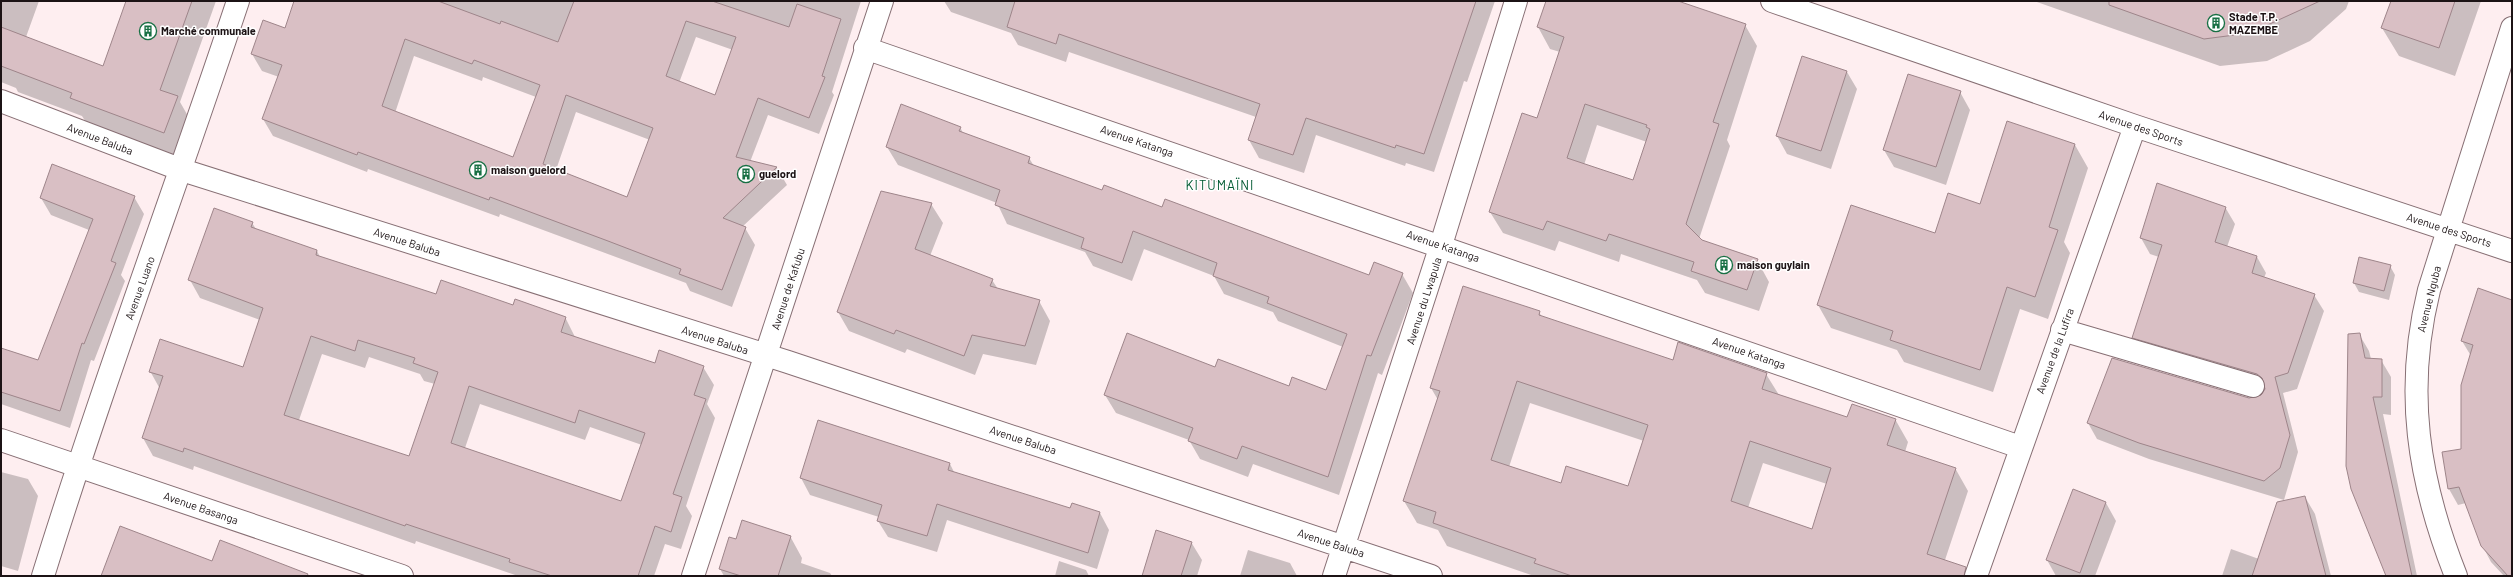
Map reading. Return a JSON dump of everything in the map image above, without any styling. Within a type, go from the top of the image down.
[{"type":"street","name":"Avenue Luano","points":[[42,576],[77,467],[182,170],[238,1]]},
{"type":"street","name":"Avenue de Kafubu","points":[[693,576],[882,1]]},
{"type":"street","name":"Avenue du Lwapula","points":[[1334,576],[1442,245],[1516,1]]},
{"type":"street","name":"Avenue des Sports","points":[[1772,1],[2136,126],[2512,251]]},
{"type":"street","name":"Avenue Nguba","points":[[2456,576],[2429,497],[2421,461],[2417,424],[2417,354],[2421,320],[2512,28]]},
{"type":"street","name":"Avenue Katanga","points":[[866,48],[1442,245],[2020,447]]},
{"type":"street","name":"Avenue Baluba","points":[[1,101],[182,170],[788,362],[1431,576]]},
{"type":"street","name":"Avenue de la Lufira","points":[[1976,576],[2020,447],[2136,126]]},
{"type":"street","points":[[2062,330],[2253,386]]},
{"type":"street","name":"Avenue Basanga","points":[[1,440],[402,576]]},
{"type":"building","points":[[126,1],[192,1],[160,90],[178,96],[164,133],[70,98],[72,93],[1,66],[1,27],[103,66]]},
{"type":"building","points":[[294,1],[438,1],[500,24],[501,21],[558,42],[574,1],[712,1],[789,27],[797,4],[841,19],[822,76],[825,77],[809,118],[758,98],[736,157],[777,167],[723,218],[746,227],[722,290],[679,274],[681,269],[490,197],[489,200],[358,152],[357,155],[262,119],[282,65],[251,54],[263,20],[285,28]],"holes":[[[686,21],[736,37],[715,95],[666,76]],[[405,39],[472,64],[474,60],[540,85],[513,157],[382,106]],[[566,95],[653,128],[627,197],[543,164]]]},
{"type":"building","points":[[1015,1],[1476,1],[1424,154],[1396,145],[1395,148],[1306,118],[1293,155],[1248,140],[1260,104],[1059,34],[1056,44],[1007,27]]},
{"type":"building","points":[[1546,1],[1678,1],[1746,24],[1713,122],[1719,124],[1686,224],[1702,240],[1758,259],[1747,290],[1691,271],[1694,262],[1609,234],[1606,241],[1547,221],[1543,230],[1489,212],[1522,113],[1537,118],[1564,37],[1537,27]],"holes":[[[1585,104],[1647,125],[1646,127],[1650,129],[1633,180],[1567,158]]]},
{"type":"building","name":"Stade T.P. MAZEMBE","points":[[2109,1],[2320,1],[2250,33],[2204,39],[2109,5]]},
{"type":"building","points":[[2391,1],[2455,1],[2439,48],[2381,28]]},
{"type":"building","points":[[1802,56],[1847,71],[1821,151],[1776,136]]},
{"type":"building","points":[[1908,74],[1961,91],[1936,167],[1883,150]]},
{"type":"building","points":[[901,104],[961,127],[959,131],[1030,157],[1028,163],[1102,190],[1104,185],[1162,207],[1165,199],[1369,275],[1374,262],[1403,273],[1371,356],[1367,355],[1328,477],[1242,446],[1237,459],[1188,441],[1193,428],[1104,395],[1127,333],[1215,367],[1218,359],[1289,386],[1292,377],[1326,390],[1347,334],[1267,303],[1269,297],[1213,276],[1217,263],[1133,231],[1122,263],[1081,248],[1084,238],[995,205],[1000,190],[886,147]]},
{"type":"building","points":[[2007,121],[2075,144],[2049,227],[2058,230],[2035,297],[2007,287],[1980,370],[1890,340],[1893,331],[1817,305],[1851,205],[1935,233],[1948,193],[1980,204]]},
{"type":"building","points":[[52,164],[135,196],[111,261],[116,263],[84,344],[82,343],[60,411],[1,392],[1,348],[38,360],[93,219],[40,198]]},
{"type":"building","points":[[2157,183],[2226,207],[2215,242],[2257,256],[2252,273],[2315,294],[2288,373],[2275,377],[2290,435],[2280,468],[2264,481],[2139,443],[2087,423],[2112,358],[2249,398],[2261,395],[2265,389],[2262,378],[2257,374],[2132,338],[2162,245],[2140,238]]},
{"type":"building","points":[[881,191],[932,203],[915,249],[993,279],[990,286],[1040,300],[1025,346],[972,335],[964,356],[896,330],[894,334],[837,312]]},
{"type":"building","points":[[214,208],[253,222],[251,227],[317,250],[316,255],[436,294],[441,280],[513,305],[515,299],[566,317],[561,332],[655,363],[659,350],[704,366],[694,395],[706,399],[673,494],[682,497],[671,532],[655,526],[638,576],[552,576],[509,562],[510,559],[406,524],[405,526],[184,448],[183,452],[142,438],[163,376],[149,372],[160,339],[243,367],[263,308],[188,280]],"holes":[[[311,336],[355,351],[358,340],[415,358],[413,363],[438,372],[409,456],[284,415]],[[469,386],[575,423],[579,410],[645,433],[621,501],[451,443]]]},
{"type":"building","points":[[2359,257],[2391,265],[2384,291],[2353,283]]},
{"type":"building","points":[[1463,286],[1540,311],[1539,315],[1673,360],[1678,342],[1767,373],[1762,389],[1847,417],[1852,404],[1896,419],[1887,445],[1956,468],[1927,554],[1966,567],[1964,576],[1572,576],[1534,563],[1536,559],[1433,523],[1436,512],[1403,501],[1440,391],[1430,388]],"holes":[[[1517,381],[1648,425],[1628,486],[1566,466],[1561,483],[1491,460]],[[1750,441],[1831,468],[1812,529],[1731,501]]]},
{"type":"building","points":[[2478,288],[2512,300],[2512,576],[2508,576],[2481,546],[2459,487],[2448,489],[2442,452],[2461,449],[2461,385],[2473,345],[2461,341]]},
{"type":"building","points":[[2360,333],[2365,358],[2382,359],[2382,397],[2373,397],[2412,576],[2386,576],[2351,489],[2346,466],[2348,334]]},
{"type":"building","points":[[818,420],[950,463],[948,470],[1070,508],[1072,503],[1100,512],[1088,553],[937,504],[927,536],[877,521],[882,505],[800,478]]},
{"type":"building","points":[[2073,489],[2106,502],[2080,573],[2046,560]]},
{"type":"building","points":[[2305,496],[2326,576],[2252,576],[2277,502]]},
{"type":"building","points":[[742,520],[791,536],[778,576],[741,576],[719,569],[729,537],[736,539]]},
{"type":"building","points":[[120,526],[212,561],[220,540],[308,574],[307,576],[101,576]]},
{"type":"building","points":[[1156,530],[1192,542],[1181,576],[1142,576]]},
{"type":"place","name":"Stade T.P. MAZEMBE","points":[[2216,23]]},
{"type":"place","name":"Marché communale","points":[[148,31]]},
{"type":"place","name":"maison guelord","points":[[478,170]]},
{"type":"place","name":"guelord","points":[[746,174]]},
{"type":"place","name":"maison guylain","points":[[1724,265]]},
{"type":"district","name":"KITUMAÏNI","points":[[1220,185]]}]
